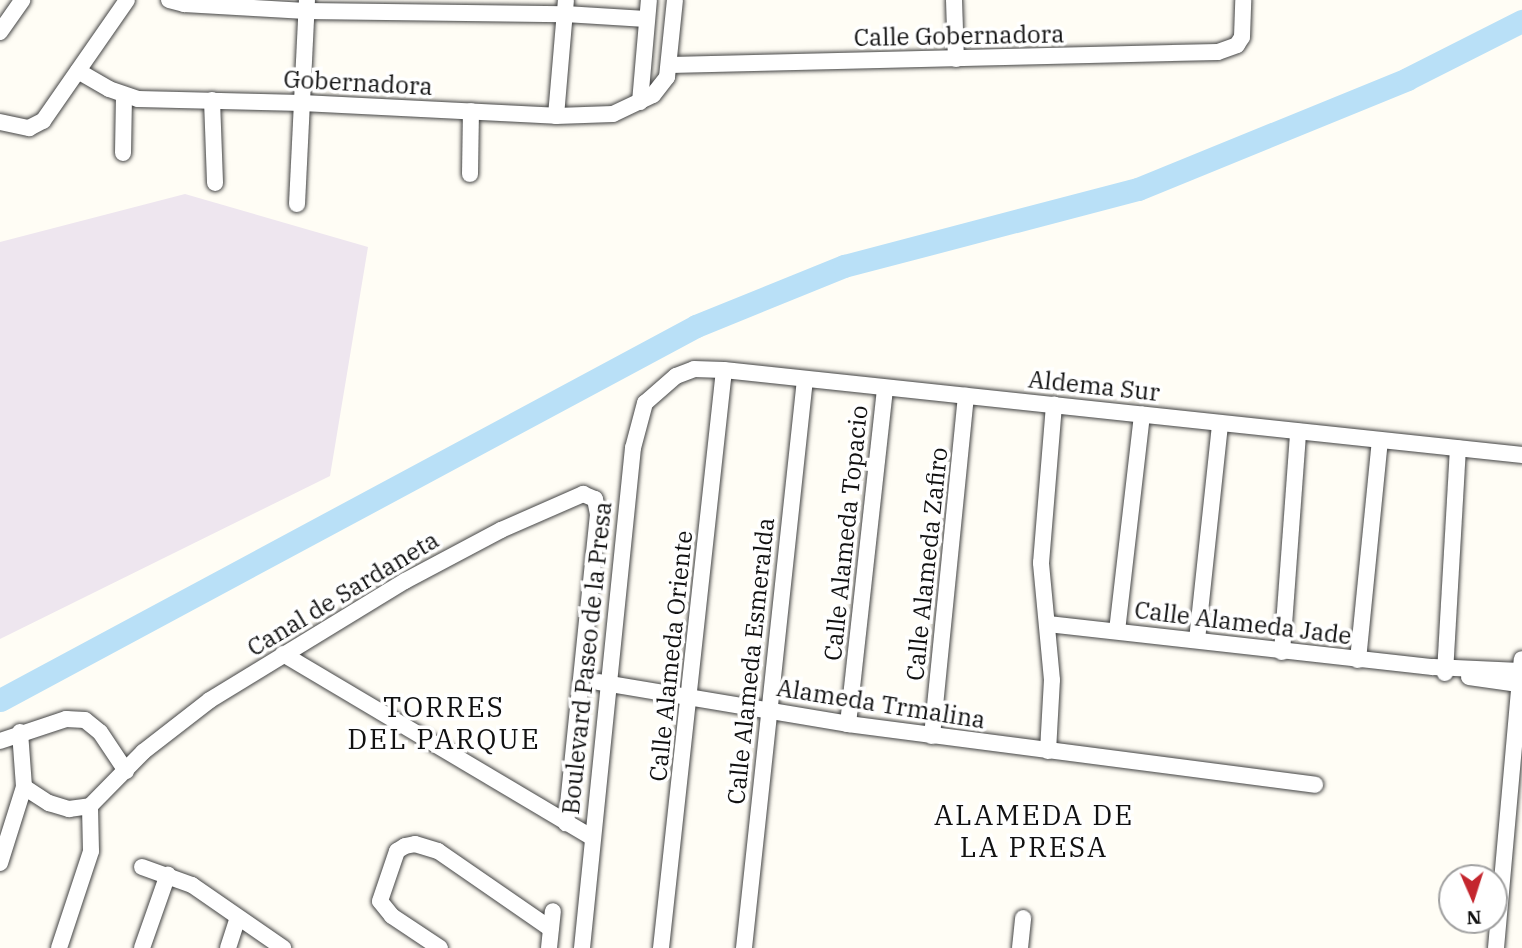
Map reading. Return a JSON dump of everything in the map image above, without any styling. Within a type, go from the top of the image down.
[{"type":"street","points":[[0,32],[22,0]]},
{"type":"street","points":[[0,122],[29,128],[43,121],[127,0]]},
{"type":"street","points":[[169,0],[184,4],[566,7],[646,19]]},
{"type":"street","points":[[640,102],[649,0]]},
{"type":"street","points":[[640,102],[662,87],[670,65],[675,0]]},
{"type":"street","points":[[954,0],[956,59]]},
{"type":"street","name":"Calle Gobernadora","points":[[670,65],[1218,52],[1237,45],[1242,37],[1243,0]]},
{"type":"street","points":[[297,204],[306,6]]},
{"type":"street","points":[[555,116],[566,7]]},
{"type":"street","name":"Gobernadora","points":[[78,71],[124,96],[555,116],[613,114],[640,102]]},
{"type":"street","points":[[123,153],[124,96]]},
{"type":"street","points":[[212,100],[215,183]]},
{"type":"street","points":[[470,173],[471,111]]},
{"type":"street","name":"Aldema Sur","points":[[665,383],[694,369],[724,370],[1522,455]]},
{"type":"street","name":"Calle Alameda Oriente","points":[[661,948],[724,370]]},
{"type":"street","name":"Calle Alameda Esmeralda","points":[[744,948],[805,379]]},
{"type":"street","name":"Boulevard Paseo de la Presa","points":[[582,948],[606,686],[633,448],[645,403],[665,383]]},
{"type":"street","name":"Calle Alameda Topacio","points":[[848,724],[885,389]]},
{"type":"street","name":"Calle Alameda Zafiro","points":[[933,736],[966,396]]},
{"type":"street","points":[[1048,751],[1052,680],[1048,624],[1042,601],[1041,563],[1054,405]]},
{"type":"street","points":[[1116,631],[1142,414]]},
{"type":"street","points":[[1197,640],[1220,423]]},
{"type":"street","points":[[1282,652],[1297,432]]},
{"type":"street","points":[[1357,660],[1380,441]]},
{"type":"street","points":[[1441,669],[1458,448]]},
{"type":"street","name":"Canal de Sardaneta","points":[[126,771],[166,733],[283,654],[405,581],[501,530],[577,494],[590,495],[598,505],[583,677]]},
{"type":"street","name":"Calle Alameda Jade","points":[[1048,624],[1441,669],[1520,671]]},
{"type":"street","points":[[283,654],[591,837]]},
{"type":"street","points":[[1496,948],[1516,778],[1520,671]]},
{"type":"street","points":[[566,823],[583,677]]},
{"type":"street","name":"Alameda Trmalina","points":[[583,677],[606,686],[848,724],[1315,785]]},
{"type":"street","points":[[0,741],[73,718],[94,725],[126,771],[90,806],[69,809],[49,803],[24,787]]},
{"type":"street","points":[[0,863],[24,787],[20,733]]},
{"type":"street","points":[[59,948],[90,851],[90,806]]},
{"type":"street","points":[[440,948],[392,916],[380,901],[397,851],[405,846],[415,845],[438,851],[551,929]]},
{"type":"street","points":[[142,867],[168,874],[192,885],[283,948]]},
{"type":"street","points":[[142,948],[168,874]]},
{"type":"street","points":[[550,948],[553,911]]},
{"type":"street","points":[[228,948],[238,918]]},
{"type":"street","points":[[1020,948],[1023,918]]},
{"type":"shaded area","points":[[185,194],[368,247],[330,476],[0,639],[0,242]]},
{"type":"waterway","points":[[0,700],[696,326],[844,266],[1138,189],[1407,79],[1522,21]]},
{"type":"district","name":"TORRES DEL PARQUE","points":[[444,723]]},
{"type":"district","name":"ALAMEDA DE LA PRESA","points":[[1034,831]]}]
